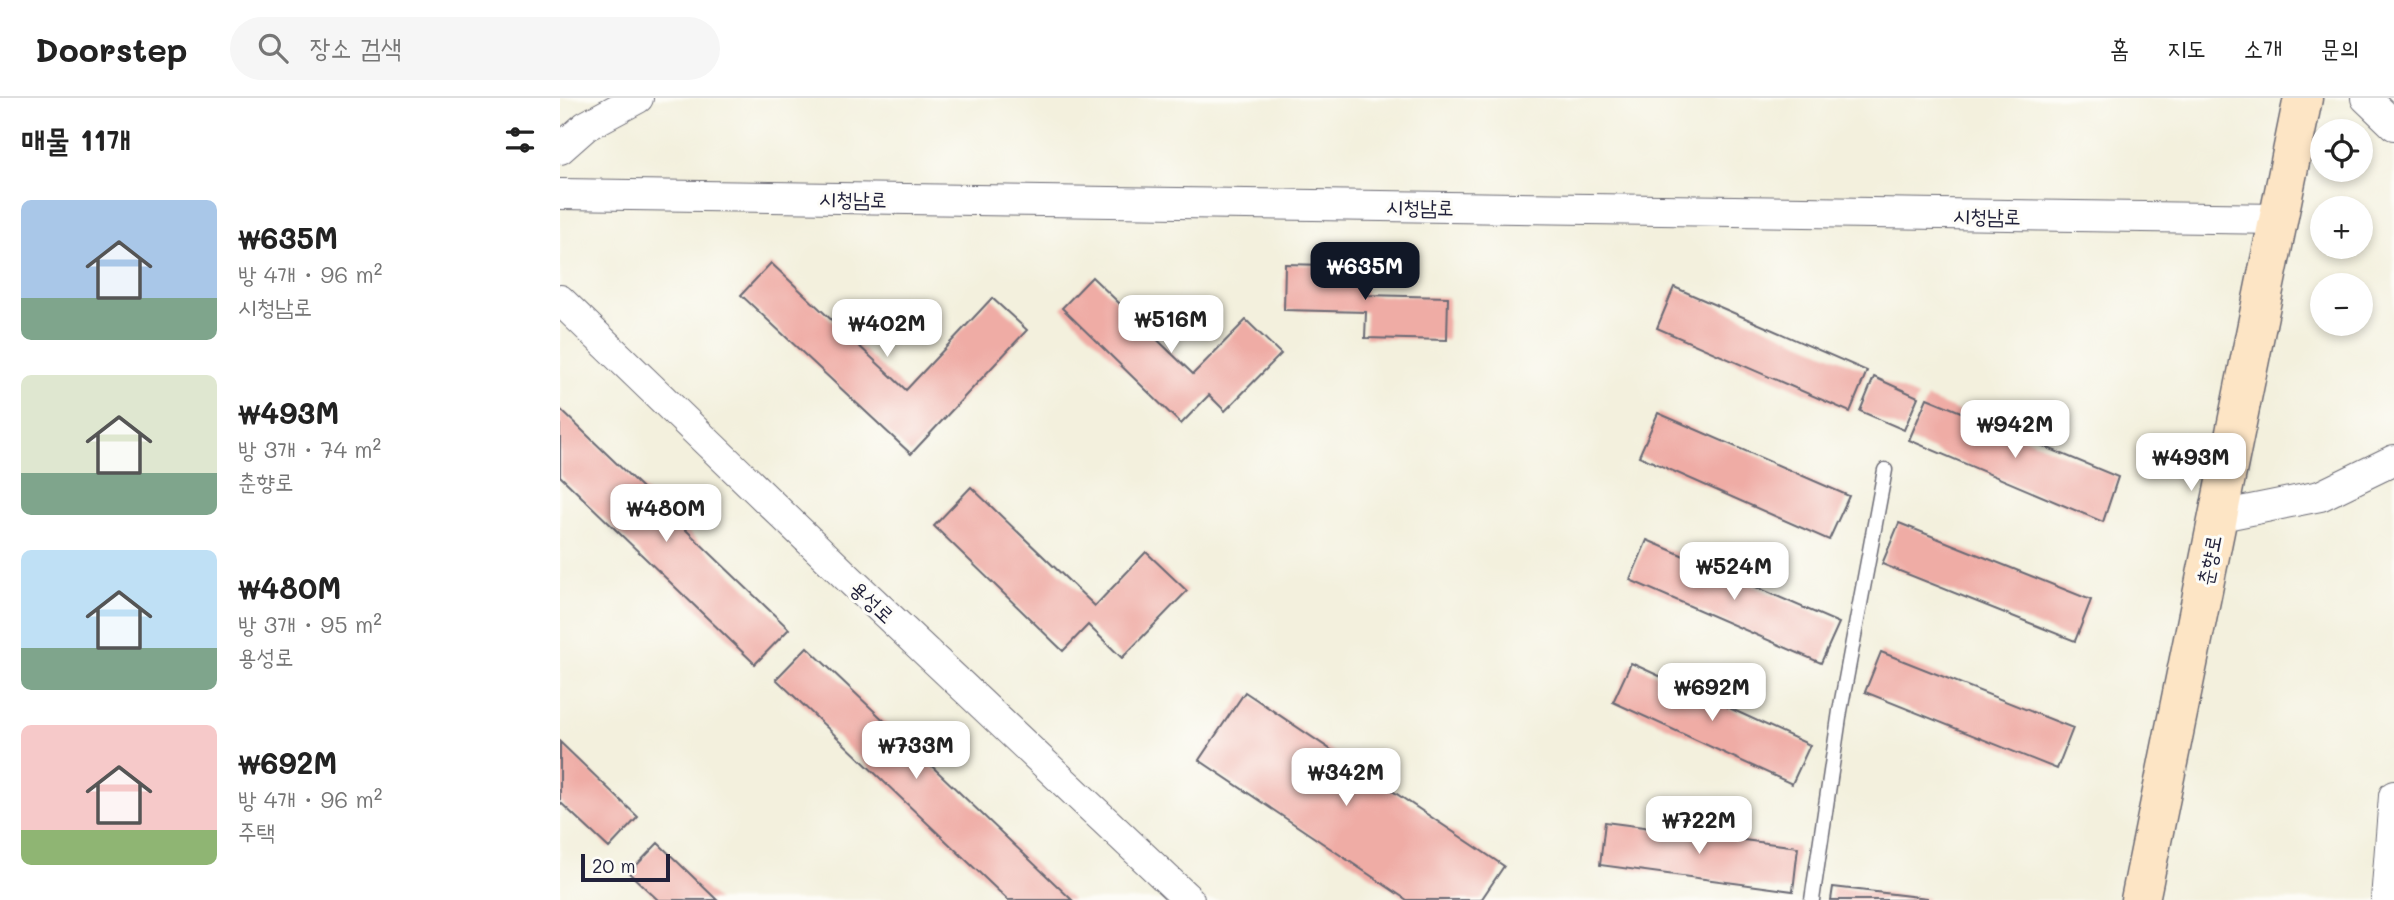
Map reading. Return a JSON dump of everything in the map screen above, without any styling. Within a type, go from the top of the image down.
[{"type":"street","points":[[560,149],[586,126],[638,98]]},
{"type":"street","name":"춘향로","points":[[2140,900],[2303,98]]},
{"type":"street","points":[[2366,98],[2394,125]]},
{"type":"street","name":"시청남로","points":[[560,194],[2280,219]]},
{"type":"street","name":"용성로","points":[[560,300],[848,578],[1189,900]]},
{"type":"street","points":[[2216,517],[2320,496],[2394,460]]},
{"type":"street","points":[[2386,900],[2394,796]]},
{"type":"lane","points":[[1812,900],[1840,711],[1885,470]]},
{"type":"building","points":[[771,263],[906,390],[992,298],[1027,330],[911,454],[741,295]]},
{"type":"building","points":[[1285,264],[1366,266],[1365,295],[1448,297],[1447,340],[1365,338],[1366,312],[1284,310]]},
{"type":"building","points":[[1092,277],[1193,374],[1246,320],[1281,354],[1225,411],[1209,395],[1181,424],[1062,308]]},
{"type":"building","points":[[1674,287],[1867,371],[1850,412],[1657,328]]},
{"type":"building","points":[[1874,377],[1918,397],[1904,430],[1860,411]]},
{"type":"building","points":[[1927,398],[2118,477],[2103,522],[1909,440]]},
{"type":"building","points":[[560,409],[789,629],[755,664],[560,476]]},
{"type":"building","points":[[1658,413],[1849,496],[1829,540],[1639,456]]},
{"type":"building","points":[[971,487],[1095,606],[1146,552],[1187,591],[1122,658],[1088,625],[1063,651],[934,526]]},
{"type":"building","points":[[1899,523],[2091,600],[2075,641],[1882,564]]},
{"type":"building","points":[[1647,540],[1839,623],[1821,663],[1630,580]]},
{"type":"building","points":[[807,647],[1072,900],[1008,900],[776,679]]},
{"type":"building","points":[[1881,652],[2073,728],[2057,769],[1865,692]]},
{"type":"building","points":[[1631,663],[1810,745],[1792,784],[1613,702]]},
{"type":"building","points":[[1245,692],[1504,866],[1481,900],[1407,900],[1199,760]]},
{"type":"building","points":[[560,742],[638,817],[609,848],[560,802]]},
{"type":"building","points":[[1605,822],[1798,847],[1793,891],[1600,865]]},
{"type":"building","points":[[658,843],[717,900],[658,900],[629,873]]},
{"type":"building","points":[[1833,887],[1927,898],[1927,900],[1831,900]]}]
